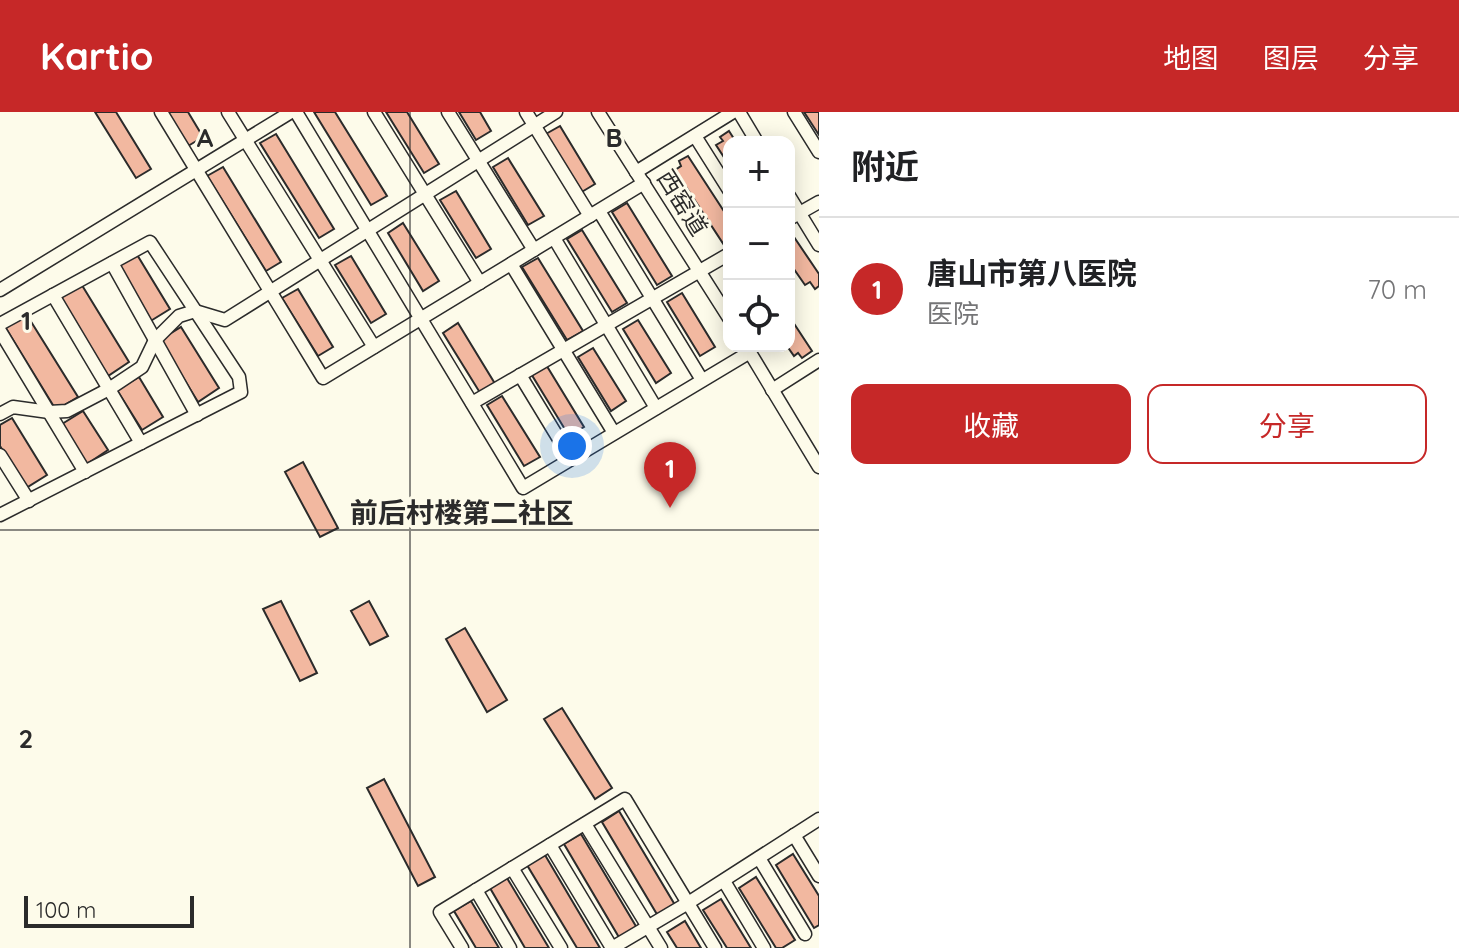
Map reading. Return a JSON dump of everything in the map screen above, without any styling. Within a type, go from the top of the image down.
[{"type":"street","points":[[161,112],[323,378],[595,213],[695,136],[736,112],[753,136]]},
{"type":"street","points":[[228,112],[374,347]]},
{"type":"street","points":[[0,290],[294,112],[523,488],[744,352]]},
{"type":"street","points":[[374,112],[480,283]]},
{"type":"street","points":[[448,112],[534,250]]},
{"type":"street","points":[[526,112],[653,298],[702,380]]},
{"type":"street","points":[[0,414],[13,407],[67,411],[109,389],[142,367],[155,340],[179,316],[195,311],[225,320],[556,112]]},
{"type":"street","name":"西窑道","points":[[598,112],[723,309]]},
{"type":"street","points":[[794,112],[819,152]]},
{"type":"street","points":[[695,136],[723,180]]},
{"type":"street","points":[[795,215],[819,202]]},
{"type":"street","points":[[795,217],[819,245]]},
{"type":"street","points":[[554,238],[656,408]]},
{"type":"street","points":[[0,324],[150,242],[239,377],[241,392],[0,515]]},
{"type":"street","points":[[472,403],[723,257]]},
{"type":"street","points":[[112,263],[197,415]]},
{"type":"street","points":[[511,264],[614,433]]},
{"type":"street","points":[[53,295],[141,443]]},
{"type":"street","points":[[0,331],[85,472]]},
{"type":"street","points":[[750,352],[819,467]]},
{"type":"street","points":[[772,390],[819,360]]},
{"type":"street","points":[[520,375],[571,459]]},
{"type":"street","points":[[0,455],[29,501]]},
{"type":"street","points":[[462,948],[440,912],[625,799],[715,948]]},
{"type":"street","points":[[550,845],[612,948],[819,819]]},
{"type":"street","points":[[585,824],[661,948]]},
{"type":"street","points":[[794,835],[819,876]]},
{"type":"street","points":[[759,858],[805,934]]},
{"type":"street","points":[[512,868],[561,948]]},
{"type":"street","points":[[724,881],[764,948]]},
{"type":"street","points":[[476,890],[510,948]]},
{"type":"building","points":[[95,112],[116,112],[151,169],[136,178]]},
{"type":"building","points":[[167,112],[188,112],[203,137],[188,146]]},
{"type":"building","points":[[314,112],[335,112],[387,196],[371,205]]},
{"type":"building","points":[[386,112],[407,112],[439,164],[424,173]]},
{"type":"building","points":[[459,112],[480,112],[491,131],[476,140]]},
{"type":"building","points":[[804,112],[819,112],[819,135]]},
{"type":"building","points":[[560,126],[595,184],[580,193],[544,135]]},
{"type":"building","points":[[276,134],[334,229],[319,238],[260,143]]},
{"type":"building","points":[[723,141],[723,156],[716,145]]},
{"type":"building","points":[[688,156],[723,210],[723,243],[675,170],[681,166],[679,161]]},
{"type":"building","points":[[508,158],[544,216],[528,225],[493,167]]},
{"type":"building","points":[[223,167],[281,262],[266,271],[207,176]]},
{"type":"building","points":[[456,191],[491,249],[476,258],[440,200]]},
{"type":"building","points":[[627,203],[672,276],[657,285],[612,212]]},
{"type":"building","points":[[403,223],[439,281],[423,291],[388,233]]},
{"type":"building","points":[[582,230],[627,303],[612,312],[567,239]]},
{"type":"building","points":[[795,238],[819,274],[819,286],[815,289],[810,282],[805,285],[795,271]]},
{"type":"building","points":[[136,253],[170,309],[149,322],[114,267]]},
{"type":"building","points":[[351,256],[386,314],[371,323],[335,265]]},
{"type":"building","points":[[538,258],[583,331],[567,340],[522,267]]},
{"type":"building","points":[[80,282],[129,362],[108,376],[58,295]]},
{"type":"building","points":[[298,289],[333,347],[318,356],[282,298]]},
{"type":"building","points":[[682,293],[715,347],[700,356],[667,302]]},
{"type":"building","points":[[25,312],[78,397],[56,410],[4,325]]},
{"type":"building","points":[[638,320],[671,373],[656,383],[623,329]]},
{"type":"building","points":[[458,323],[497,387],[482,396],[443,333]]},
{"type":"building","points":[[795,325],[812,351],[802,358],[798,353],[794,356],[791,352],[795,352]]},
{"type":"building","points":[[181,327],[219,388],[198,402],[160,340]]},
{"type":"building","points":[[593,348],[626,401],[611,411],[578,357]]},
{"type":"building","points":[[545,363],[584,427],[569,436],[530,372]]},
{"type":"building","points":[[139,377],[163,417],[142,430],[117,390]]},
{"type":"building","points":[[502,396],[540,457],[524,466],[487,405]]},
{"type":"building","points":[[83,411],[108,450],[87,464],[62,424]]},
{"type":"building","points":[[12,418],[47,475],[26,488],[0,446],[0,425]]},
{"type":"building","points":[[303,462],[338,528],[320,537],[285,472]]},
{"type":"building","points":[[281,601],[317,673],[300,681],[263,609]]},
{"type":"building","points":[[369,601],[388,636],[370,645],[351,611]]},
{"type":"building","points":[[465,628],[507,700],[487,712],[446,639]]},
{"type":"building","points":[[562,708],[612,788],[595,799],[544,719]]},
{"type":"building","points":[[384,779],[435,877],[418,886],[367,788]]},
{"type":"building","points":[[619,811],[675,905],[658,916],[602,822]]},
{"type":"building","points":[[581,834],[637,928],[620,939],[564,844]]},
{"type":"building","points":[[793,854],[819,896],[819,925],[814,928],[776,865]]},
{"type":"building","points":[[545,855],[600,948],[577,948],[527,865]]},
{"type":"building","points":[[756,877],[795,940],[782,948],[776,948],[739,888]]},
{"type":"building","points":[[507,878],[549,948],[525,948],[490,888]]},
{"type":"building","points":[[721,899],[751,948],[727,948],[703,910]]},
{"type":"building","points":[[471,901],[499,948],[476,948],[454,911]]},
{"type":"building","points":[[685,921],[701,948],[677,948],[667,932]]},
{"type":"place","name":"唐山市第八医院","points":[[670,508]]},
{"type":"district","name":"前后村楼第二社区","points":[[462,513]]}]
